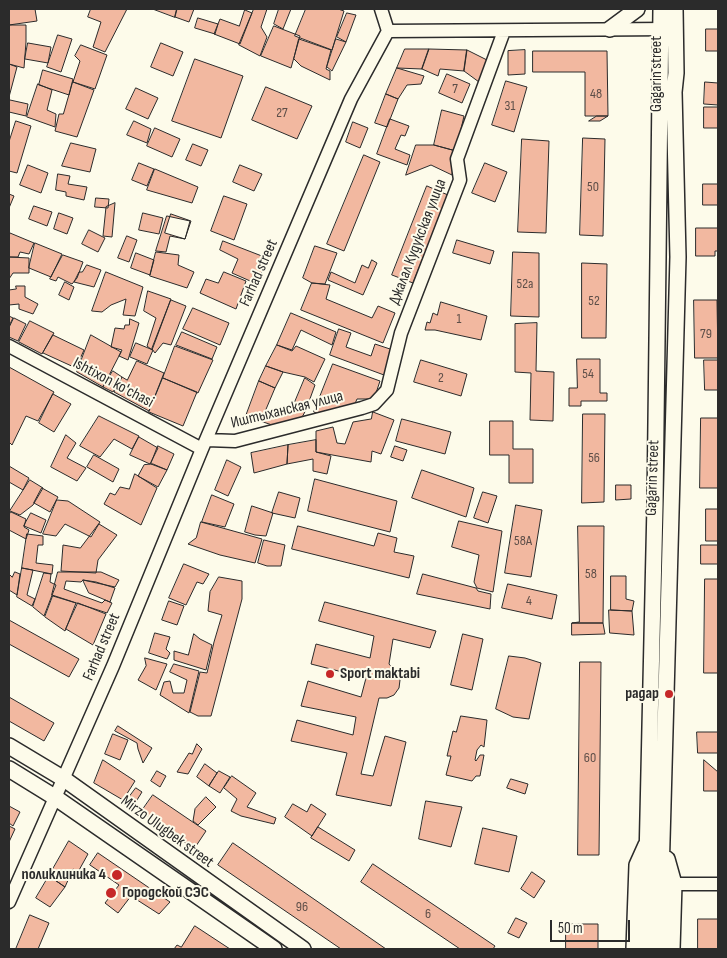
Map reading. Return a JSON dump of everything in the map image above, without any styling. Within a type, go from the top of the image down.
[{"type":"main road","points":[[610,29],[637,9]]},
{"type":"main road","name":"Gagarin street","points":[[659,949],[656,839],[660,9]]},
{"type":"main road","name":"Gagarin street","points":[[645,949],[656,839],[678,257],[674,92],[676,73],[675,9]]},
{"type":"main road","name":"Mirzo Ulugbek street","points":[[9,746],[64,779],[303,949]]},
{"type":"main road","name":"Mirzo Ulugbek street","points":[[9,769],[56,798],[274,949]]},
{"type":"main road","points":[[656,839],[674,884],[672,949]]},
{"type":"main road","points":[[634,949],[637,865],[656,839]]},
{"type":"street","points":[[381,9],[388,31],[676,29]]},
{"type":"street","name":"Farhad street","points":[[9,902],[113,666],[253,327],[351,99],[388,31]]},
{"type":"street","name":"Джалал Кудукская улица","points":[[374,404],[387,390],[401,332],[460,180],[458,159],[504,31]]},
{"type":"street","name":"Ishtixon ko'chasi","points":[[9,346],[204,445]]},
{"type":"street","name":"Иштыханская улица","points":[[204,445],[235,441],[374,404]]},
{"type":"street","points":[[674,884],[718,884]]},
{"type":"building","points":[[9,9],[35,9],[37,21],[9,25]]},
{"type":"building","points":[[91,9],[127,9],[105,52],[93,47],[101,22],[88,17]]},
{"type":"building","points":[[153,9],[177,9],[175,17]]},
{"type":"building","points":[[177,9],[194,9],[189,22],[175,17]]},
{"type":"building","points":[[254,9],[267,9],[261,27],[267,37],[260,56],[239,45]]},
{"type":"building","points":[[279,9],[291,9],[283,29],[274,24]]},
{"type":"building","points":[[306,9],[338,9],[344,11],[332,50],[295,36]]},
{"type":"building","points":[[245,10],[252,13],[240,44],[214,34],[220,19],[239,26]]},
{"type":"building","points":[[347,13],[356,15],[346,42],[337,37]]},
{"type":"building","points":[[198,18],[218,24],[215,34],[195,28]]},
{"type":"building","points":[[9,25],[26,25],[24,68],[9,64]]},
{"type":"building","points":[[274,26],[300,36],[291,68],[261,56]]},
{"type":"building","points":[[706,29],[718,29],[718,51],[706,51]]},
{"type":"building","points":[[58,35],[72,39],[61,72],[47,67]]},
{"type":"building","points":[[299,39],[331,50],[326,69],[330,71],[330,80],[301,66],[294,59]]},
{"type":"building","points":[[336,39],[346,42],[332,71],[327,67]]},
{"type":"building","points":[[28,43],[51,47],[48,63],[25,59]]},
{"type":"building","points":[[161,43],[183,52],[173,76],[151,67]]},
{"type":"building","points":[[81,45],[107,55],[95,89],[73,82],[80,61],[75,56]]},
{"type":"building","points":[[405,49],[429,49],[422,69],[397,68]]},
{"type":"building","points":[[429,49],[467,50],[464,71],[440,69],[438,76],[422,69]]},
{"type":"building","points":[[467,50],[487,60],[479,82],[464,71]]},
{"type":"building","points":[[525,50],[525,74],[508,75],[508,51]]},
{"type":"building","points":[[533,51],[607,51],[608,116],[585,116],[585,72],[533,72]]},
{"type":"building","points":[[195,59],[243,76],[221,138],[172,121]]},
{"type":"building","points":[[9,64],[17,67],[9,97]]},
{"type":"building","points":[[397,68],[424,76],[421,84],[407,85],[398,99],[386,94]]},
{"type":"building","points":[[43,70],[73,79],[69,95],[39,85]]},
{"type":"building","points":[[447,74],[470,84],[462,103],[439,93]]},
{"type":"building","points":[[506,81],[527,87],[514,132],[492,125]]},
{"type":"building","points":[[73,82],[94,90],[77,137],[55,131],[59,114],[63,114]]},
{"type":"building","points":[[705,82],[718,83],[718,105],[704,104]]},
{"type":"building","points":[[38,84],[52,90],[47,110],[56,114],[55,127],[27,117]]},
{"type":"building","points":[[266,87],[312,106],[297,139],[252,120]]},
{"type":"building","points":[[136,88],[158,98],[148,119],[126,109]]},
{"type":"building","points":[[386,94],[398,99],[387,127],[375,123]]},
{"type":"building","points":[[10,100],[28,104],[26,116],[9,112]]},
{"type":"building","points":[[704,107],[718,107],[718,128],[704,128]]},
{"type":"building","points":[[442,110],[464,116],[456,151],[434,145]]},
{"type":"building","points":[[597,116],[608,116],[600,121],[589,121]]},
{"type":"building","points":[[390,119],[409,126],[405,136],[401,135],[395,149],[410,155],[407,165],[377,154]]},
{"type":"building","points":[[16,121],[31,126],[17,173],[9,171],[9,142]]},
{"type":"building","points":[[134,121],[151,129],[147,143],[127,135]]},
{"type":"building","points":[[353,122],[368,128],[360,148],[346,142]]},
{"type":"building","points":[[155,128],[180,139],[172,157],[147,146]]},
{"type":"building","points":[[583,138],[605,139],[603,236],[580,235]]},
{"type":"building","points":[[522,139],[549,141],[546,233],[518,232]]},
{"type":"building","points":[[71,143],[96,149],[90,172],[62,166]]},
{"type":"building","points":[[193,144],[208,150],[201,166],[186,160]]},
{"type":"building","points":[[416,145],[434,145],[456,151],[452,175],[431,165],[406,175]]},
{"type":"building","points":[[364,155],[380,162],[344,251],[327,244]]},
{"type":"building","points":[[139,163],[154,169],[147,186],[132,180]]},
{"type":"building","points":[[485,163],[507,172],[495,202],[472,193]]},
{"type":"building","points":[[28,165],[48,173],[41,193],[20,185]]},
{"type":"building","points":[[240,165],[262,174],[254,191],[233,182]]},
{"type":"building","points":[[155,169],[198,187],[192,203],[147,190]]},
{"type":"building","points":[[58,174],[70,176],[68,184],[87,187],[84,200],[66,196],[66,192],[56,190]]},
{"type":"building","points":[[703,184],[718,184],[718,205],[703,205]]},
{"type":"building","points":[[427,186],[448,195],[413,283],[392,275]]},
{"type":"building","points":[[9,194],[14,196],[9,208]]},
{"type":"building","points":[[224,196],[247,204],[234,240],[211,231]]},
{"type":"building","points":[[96,198],[109,199],[108,208],[95,207]]},
{"type":"building","points":[[115,203],[112,237],[103,236],[106,207]]},
{"type":"building","points":[[34,206],[52,212],[47,226],[29,219]]},
{"type":"building","points":[[59,213],[73,218],[67,234],[54,229]]},
{"type":"building","points":[[143,213],[163,218],[159,234],[139,230]]},
{"type":"building","points":[[171,214],[191,221],[185,239],[165,233]]},
{"type":"building","points":[[167,216],[190,221],[185,239],[170,236],[166,252],[156,251]]},
{"type":"building","points":[[696,228],[718,228],[718,251],[715,251],[715,256],[696,256]]},
{"type":"building","points":[[89,230],[105,238],[98,252],[82,244]]},
{"type":"building","points":[[10,233],[34,243],[29,254],[20,252],[18,257],[9,257]]},
{"type":"building","points":[[127,236],[137,240],[129,262],[118,258]]},
{"type":"building","points":[[457,240],[494,251],[490,264],[453,253]]},
{"type":"building","points":[[223,241],[267,258],[257,284],[232,273],[238,259],[220,250]]},
{"type":"building","points":[[35,243],[62,254],[51,277],[29,268]]},
{"type":"building","points":[[315,246],[337,253],[325,284],[312,283],[303,278]]},
{"type":"building","points":[[156,252],[179,255],[178,265],[194,272],[187,288],[150,276]]},
{"type":"building","points":[[513,252],[539,253],[539,317],[511,316]]},
{"type":"building","points":[[136,253],[154,260],[150,275],[131,268]]},
{"type":"building","points":[[63,255],[83,262],[77,278],[72,284],[58,277],[56,281],[50,279]]},
{"type":"building","points":[[9,257],[29,258],[29,273],[13,273],[9,279]]},
{"type":"building","points":[[372,260],[377,263],[363,295],[328,280],[331,272],[355,283],[362,265],[368,268]]},
{"type":"building","points":[[582,263],[607,264],[606,338],[582,338]]},
{"type":"building","points":[[87,265],[101,270],[94,287],[74,282],[79,272],[82,272]]},
{"type":"building","points":[[106,272],[143,287],[135,316],[123,315],[126,299],[111,305],[102,312],[92,311]]},
{"type":"building","points":[[224,272],[246,281],[236,309],[200,293],[206,279],[218,283]]},
{"type":"building","points":[[65,282],[74,287],[69,300],[59,295]]},
{"type":"building","points":[[312,283],[330,285],[326,299],[372,318],[378,306],[395,313],[383,343],[301,310]]},
{"type":"building","points":[[16,286],[25,286],[25,297],[38,304],[33,314],[19,309],[19,304],[9,305],[9,290],[16,289]]},
{"type":"building","points":[[148,291],[171,299],[152,350],[147,346],[156,318],[144,311]]},
{"type":"building","points":[[171,300],[186,306],[171,345],[163,343],[155,353],[152,349]]},
{"type":"building","points":[[694,300],[717,300],[718,358],[695,358]]},
{"type":"building","points":[[441,302],[487,316],[481,340],[435,330],[425,330],[427,322],[430,323],[433,313],[437,315]]},
{"type":"building","points":[[193,308],[229,323],[220,345],[183,329]]},
{"type":"building","points":[[291,313],[336,332],[332,345],[301,330],[292,350],[277,345]]},
{"type":"building","points":[[9,316],[13,318],[9,326]]},
{"type":"building","points":[[14,318],[26,324],[18,341],[9,337],[9,328]]},
{"type":"building","points":[[130,319],[139,323],[128,360],[119,356],[122,350],[111,347],[115,328],[124,329],[125,325],[129,325]]},
{"type":"building","points":[[30,321],[54,333],[42,354],[19,342]]},
{"type":"building","points":[[537,323],[536,371],[554,372],[553,421],[530,420],[531,373],[515,372],[515,324]]},
{"type":"building","points":[[339,329],[351,333],[346,347],[371,356],[375,344],[393,350],[384,375],[330,355]]},
{"type":"building","points":[[182,332],[217,347],[212,359],[176,345]]},
{"type":"building","points":[[53,335],[84,350],[76,368],[43,353]]},
{"type":"building","points":[[91,335],[121,352],[103,387],[77,372]]},
{"type":"building","points":[[136,343],[153,350],[147,364],[130,357]]},
{"type":"building","points":[[277,345],[292,351],[296,346],[325,359],[314,382],[305,377],[266,366]]},
{"type":"building","points":[[175,346],[213,360],[198,393],[163,378]]},
{"type":"building","points":[[577,359],[600,359],[600,393],[607,393],[607,401],[581,401],[581,406],[569,406],[569,388],[577,388]]},
{"type":"building","points":[[421,360],[467,374],[461,396],[414,382]]},
{"type":"building","points":[[704,360],[718,360],[718,390],[705,390]]},
{"type":"building","points":[[137,361],[164,373],[149,411],[114,392],[122,377],[127,380]]},
{"type":"building","points":[[333,364],[380,381],[374,399],[357,399],[354,406],[348,410],[339,407],[334,415],[322,416],[314,412]]},
{"type":"building","points":[[266,366],[283,372],[275,388],[259,381]]},
{"type":"building","points":[[9,367],[54,392],[38,421],[26,416],[12,445],[9,442]]},
{"type":"building","points":[[113,371],[122,377],[113,392],[103,387]]},
{"type":"building","points":[[163,378],[197,392],[183,426],[149,412]]},
{"type":"building","points":[[305,378],[315,385],[307,407],[295,402]]},
{"type":"building","points":[[259,381],[275,388],[264,414],[279,415],[291,412],[295,403],[307,408],[300,421],[272,425],[246,416]]},
{"type":"building","points":[[53,394],[71,404],[54,432],[39,423]]},
{"type":"building","points":[[373,412],[394,420],[381,454],[372,451],[371,462],[316,452],[316,431],[333,427],[337,443],[345,444],[353,422],[371,419]]},
{"type":"building","points":[[583,414],[605,414],[604,502],[582,503]]},
{"type":"building","points":[[99,416],[139,436],[132,449],[114,439],[100,457],[80,446]]},
{"type":"building","points":[[701,418],[718,418],[718,488],[700,488]]},
{"type":"building","points":[[402,419],[451,432],[445,454],[396,441]]},
{"type":"building","points":[[490,421],[513,421],[513,449],[533,449],[533,483],[509,483],[509,455],[490,455]]},
{"type":"building","points":[[66,435],[76,443],[67,458],[86,468],[77,481],[51,467]]},
{"type":"building","points":[[139,437],[158,448],[150,464],[130,455]]},
{"type":"building","points":[[316,440],[316,452],[331,456],[327,474],[313,471],[313,459],[287,464],[288,445]]},
{"type":"building","points":[[288,445],[287,464],[254,473],[251,453]]},
{"type":"building","points":[[158,446],[174,454],[167,470],[151,464]]},
{"type":"building","points":[[395,446],[407,450],[403,461],[391,457]]},
{"type":"building","points":[[94,455],[119,469],[113,482],[87,467]]},
{"type":"building","points":[[227,460],[241,467],[228,496],[215,490]]},
{"type":"building","points":[[153,464],[167,470],[158,487],[138,476],[144,465]]},
{"type":"building","points":[[9,466],[29,478],[23,490],[9,482]]},
{"type":"building","points":[[422,470],[474,488],[466,517],[412,498]]},
{"type":"building","points":[[135,474],[157,488],[141,525],[104,504],[110,493],[115,495],[120,487],[129,489]]},
{"type":"building","points":[[315,479],[397,501],[390,532],[308,511]]},
{"type":"building","points":[[30,480],[43,488],[33,505],[20,515],[10,511]]},
{"type":"building","points":[[616,485],[631,485],[631,499],[616,500]]},
{"type":"building","points":[[42,488],[58,497],[50,512],[34,503]]},
{"type":"building","points":[[279,492],[300,498],[295,518],[272,513]]},
{"type":"building","points":[[483,492],[497,496],[488,523],[474,518]]},
{"type":"building","points":[[212,495],[234,504],[225,527],[202,522]]},
{"type":"building","points":[[57,500],[68,501],[100,522],[91,537],[65,524],[56,536],[43,534]]},
{"type":"building","points":[[516,505],[542,510],[531,577],[505,573]]},
{"type":"building","points":[[252,506],[273,513],[266,536],[245,532]]},
{"type":"building","points":[[706,509],[718,509],[718,541],[706,541]]},
{"type":"building","points":[[11,512],[26,519],[24,527],[29,530],[26,539],[9,530],[9,515]]},
{"type":"building","points":[[31,513],[46,520],[41,533],[24,526]]},
{"type":"building","points":[[459,521],[502,531],[493,592],[477,588],[474,582],[479,555],[452,547]]},
{"type":"building","points":[[201,522],[262,539],[255,563],[220,555],[188,544],[196,538]]},
{"type":"building","points":[[99,524],[117,535],[98,560],[96,573],[61,571],[63,545],[80,548]]},
{"type":"building","points":[[298,526],[374,546],[378,533],[397,538],[394,552],[414,556],[409,578],[292,549]]},
{"type":"building","points":[[578,526],[604,526],[603,623],[572,623],[579,622]]},
{"type":"building","points":[[27,534],[43,536],[43,545],[38,545],[36,563],[53,565],[52,574],[22,568]]},
{"type":"building","points":[[264,540],[285,545],[281,566],[267,566],[258,563]]},
{"type":"building","points":[[701,545],[718,545],[718,564],[701,564]]},
{"type":"building","points":[[184,564],[209,574],[203,584],[197,582],[186,605],[169,598]]},
{"type":"building","points":[[22,568],[33,570],[27,595],[35,599],[32,606],[17,597]]},
{"type":"building","points":[[15,572],[20,574],[17,595],[9,590],[9,574],[12,577]]},
{"type":"building","points":[[58,572],[101,572],[119,580],[115,587],[83,580],[81,582],[66,581],[64,589],[102,603],[105,600],[112,603],[107,613],[52,595]]},
{"type":"building","points":[[44,573],[51,574],[50,582],[56,585],[44,616],[33,607]]},
{"type":"building","points":[[423,574],[476,588],[478,591],[491,594],[490,609],[417,594]]},
{"type":"building","points":[[611,576],[626,576],[626,599],[634,601],[632,611],[611,610]]},
{"type":"building","points":[[219,577],[242,581],[242,599],[211,716],[198,716],[190,712],[200,672],[207,673],[222,615],[208,611],[210,592]]},
{"type":"building","points":[[705,579],[718,579],[718,673],[704,673]]},
{"type":"building","points":[[83,580],[115,588],[110,602],[89,593]]},
{"type":"building","points":[[508,584],[557,595],[552,619],[502,608]]},
{"type":"building","points":[[53,596],[76,603],[65,631],[45,617]]},
{"type":"building","points":[[169,601],[184,606],[177,625],[162,620]]},
{"type":"building","points":[[325,602],[436,631],[430,648],[393,639],[389,664],[400,680],[399,688],[394,695],[387,698],[379,698],[361,774],[373,776],[385,736],[406,742],[391,806],[336,795],[347,753],[291,741],[297,720],[353,735],[356,717],[301,706],[308,681],[361,697],[366,678],[311,664],[316,644],[370,658],[374,636],[319,621]]},
{"type":"building","points":[[78,603],[106,614],[93,645],[66,629]]},
{"type":"building","points":[[609,610],[632,611],[634,635],[610,633]]},
{"type":"building","points":[[9,620],[79,659],[69,677],[9,644]]},
{"type":"building","points":[[572,623],[603,623],[605,634],[572,635]]},
{"type":"building","points":[[155,633],[170,637],[166,649],[170,653],[167,659],[149,653]]},
{"type":"building","points":[[194,634],[212,645],[206,670],[174,660],[174,651],[188,655]]},
{"type":"building","points":[[463,634],[483,639],[472,690],[451,685]]},
{"type":"building","points":[[509,656],[541,663],[529,719],[513,717],[496,709]]},
{"type":"building","points":[[145,658],[167,664],[156,690],[138,680],[146,666]]},
{"type":"building","points":[[580,662],[601,662],[599,855],[578,855]]},
{"type":"building","points":[[174,664],[199,671],[189,713],[160,695],[164,682],[170,681],[173,693],[184,693],[187,680],[170,672]]},
{"type":"building","points":[[9,697],[54,723],[44,741],[9,721]]},
{"type":"building","points":[[461,716],[487,720],[484,747],[481,745],[477,750],[475,760],[480,755],[484,755],[480,776],[476,776],[472,781],[446,775],[451,756],[447,756],[453,731],[456,732]]},
{"type":"building","points":[[118,726],[152,748],[143,763],[137,743],[115,731]]},
{"type":"building","points":[[697,732],[718,732],[718,753],[698,753]]},
{"type":"building","points":[[113,734],[128,740],[120,760],[105,754]]},
{"type":"building","points":[[197,744],[202,749],[188,774],[177,772],[189,753],[192,754]]},
{"type":"building","points":[[103,760],[135,781],[123,800],[94,783]]},
{"type":"building","points":[[704,760],[718,772],[718,791],[704,791]]},
{"type":"building","points":[[205,764],[217,773],[209,786],[197,777]]},
{"type":"building","points":[[157,771],[166,776],[160,787],[151,781]]},
{"type":"building","points":[[219,771],[230,777],[220,793],[209,786]]},
{"type":"building","points":[[232,776],[256,793],[247,807],[276,818],[274,824],[241,816],[231,811],[237,799],[224,788]]},
{"type":"building","points":[[511,779],[528,784],[525,794],[507,788]]},
{"type":"building","points":[[136,788],[142,792],[132,808],[124,804]]},
{"type":"building","points":[[153,795],[206,831],[194,849],[141,812]]},
{"type":"building","points":[[206,797],[216,807],[198,825],[193,821],[195,809]]},
{"type":"building","points":[[426,801],[462,807],[451,847],[419,839]]},
{"type":"building","points":[[293,804],[307,812],[311,804],[326,814],[312,836],[285,817]]},
{"type":"building","points":[[9,806],[20,812],[13,826],[9,823]]},
{"type":"building","points":[[9,826],[15,829],[9,842]]},
{"type":"building","points":[[318,827],[355,850],[349,861],[311,838]]},
{"type":"building","points":[[483,828],[517,836],[509,872],[475,864]]},
{"type":"building","points":[[69,841],[88,854],[78,872],[73,869],[65,887],[49,876]]},
{"type":"building","points":[[233,843],[386,949],[341,949],[218,865]]},
{"type":"building","name":"поликлиника 4","points":[[98,853],[170,902],[159,914],[131,896],[118,913],[105,903],[119,885],[90,865]]},
{"type":"building","points":[[373,864],[495,946],[493,949],[460,949],[361,882]]},
{"type":"building","points":[[532,872],[545,881],[534,898],[521,889]]},
{"type":"building","points":[[49,876],[65,887],[50,907],[36,898]]},
{"type":"building","points":[[30,915],[49,923],[38,949],[16,949]]},
{"type":"building","points":[[516,918],[527,923],[519,938],[508,933]]},
{"type":"building","points":[[698,919],[718,919],[718,949],[698,949]]},
{"type":"building","points":[[566,924],[598,924],[598,949],[566,949]]},
{"type":"building","points":[[195,926],[230,949],[174,949],[177,945],[181,947]]},
{"type":"place","name":"Sport maktabi","points":[[330,674]]},
{"type":"place","name":"радар","points":[[669,694]]},
{"type":"place","name":"поликлиника 4","points":[[117,875]]},
{"type":"place","name":"Городской СЭС","points":[[111,893]]}]
